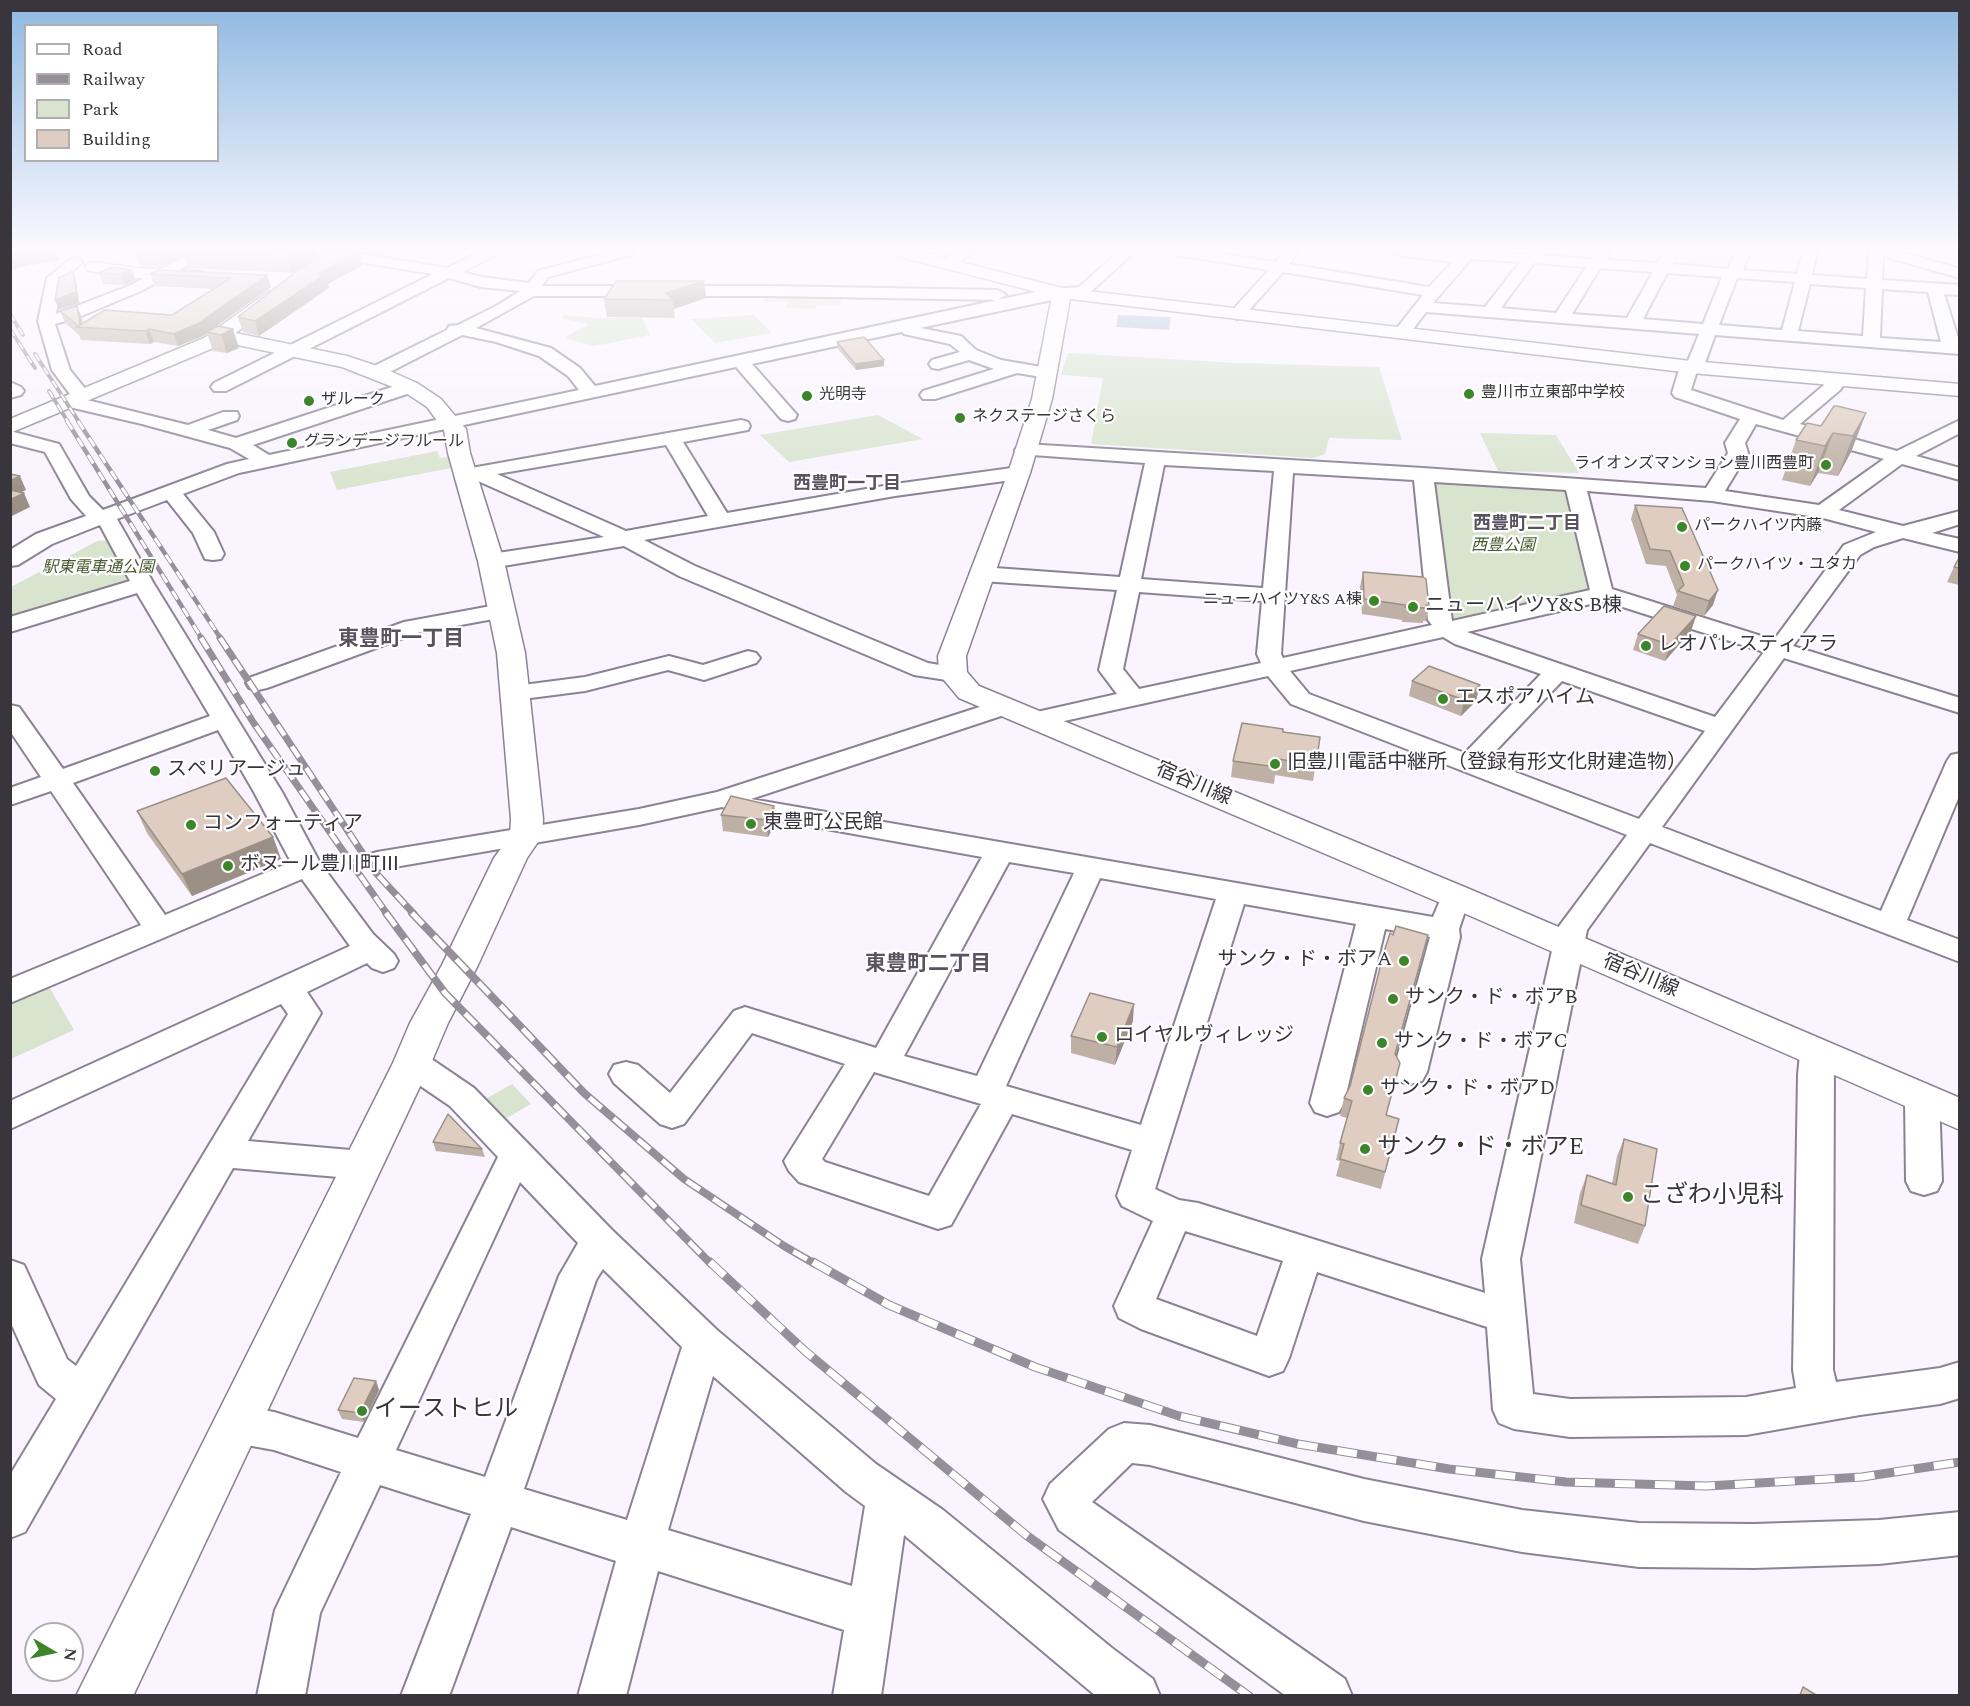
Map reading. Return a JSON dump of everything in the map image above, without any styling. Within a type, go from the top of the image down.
[{"type":"street","points":[[49,331],[62,370],[76,392],[76,399]]},
{"type":"street","points":[[10,427],[221,336],[227,331]]},
{"type":"street","points":[[220,387],[331,331]]},
{"type":"street","points":[[376,372],[461,331],[499,338],[545,352],[574,372],[590,391]]},
{"type":"street","points":[[10,560],[35,543],[234,468],[739,360],[845,332],[861,331]]},
{"type":"street","points":[[907,331],[947,337],[961,343],[970,354],[1014,368],[1047,373]]},
{"type":"street","points":[[467,474],[482,475],[624,538],[687,571],[923,670],[953,674],[952,656],[1042,399],[1055,331]]},
{"type":"street","points":[[1380,331],[1691,367],[1959,390]]},
{"type":"street","points":[[1709,331],[1696,363],[1688,370],[1681,393],[1754,417],[1959,474]]},
{"type":"street","points":[[1728,331],[1955,349],[1949,331]]},
{"type":"street","points":[[1789,336],[1790,331]]},
{"type":"street","points":[[1871,331],[1871,342]]},
{"type":"street","points":[[104,1695],[412,1063],[429,1023],[460,965],[511,858],[526,836],[511,653],[491,561],[459,453],[455,429],[434,403],[410,387],[376,372],[347,362],[221,336]]},
{"type":"street","points":[[938,364],[970,354]]},
{"type":"street","points":[[739,360],[788,415]]},
{"type":"street","points":[[929,395],[1014,368]]},
{"type":"street","points":[[1787,426],[1834,386],[1829,379]]},
{"type":"street","points":[[10,387],[15,391],[10,393]]},
{"type":"street","points":[[237,444],[410,387]]},
{"type":"street","points":[[76,399],[237,444],[266,461]]},
{"type":"street","points":[[189,431],[230,416]]},
{"type":"street","points":[[1712,495],[1738,453],[1735,443],[1749,420],[1754,417]]},
{"type":"street","points":[[1823,512],[1899,457],[1959,425]]},
{"type":"street","points":[[467,474],[741,426]]},
{"type":"street","points":[[10,437],[52,448],[81,500],[101,517],[107,519],[143,584],[268,792],[307,866],[377,955],[286,987],[10,1116]]},
{"type":"street","points":[[671,438],[722,521]]},
{"type":"street","points":[[1132,697],[1111,670],[1156,457]]},
{"type":"street","points":[[491,561],[895,490],[1022,461],[1156,457],[1712,495],[1823,512],[1959,546]]},
{"type":"street","points":[[1284,465],[1269,654],[1281,678],[1300,699],[1959,952]]},
{"type":"street","points":[[1423,474],[1440,620],[1446,629],[1463,639],[1722,728]]},
{"type":"street","points":[[1575,484],[1602,593]]},
{"type":"street","points":[[171,491],[203,532],[213,554]]},
{"type":"street","points":[[1959,517],[1866,542],[1852,550],[1572,929],[1502,1259],[1514,1410],[1570,1418],[1746,1416],[1940,1386],[1959,1380]]},
{"type":"street","points":[[981,574],[1274,595]]},
{"type":"street","points":[[10,625],[143,584]]},
{"type":"street","points":[[1037,719],[1593,597],[1602,593],[1959,706]]},
{"type":"street","points":[[258,683],[412,627],[502,611]]},
{"type":"street","points":[[515,693],[585,684],[669,663],[704,673],[748,658]]},
{"type":"street","points":[[1469,764],[1558,671]]},
{"type":"street","name":"宿谷川線","points":[[953,674],[969,692],[1455,896],[1959,1115]]},
{"type":"street","points":[[377,861],[639,817],[723,799],[1004,707]]},
{"type":"street","points":[[11,714],[159,928]]},
{"type":"street","points":[[10,797],[225,719]]},
{"type":"street","points":[[1890,925],[1959,761]]},
{"type":"street","points":[[723,799],[754,808],[1444,929]]},
{"type":"street","points":[[1000,851],[875,1060],[802,1161],[812,1172],[938,1214],[995,1114],[994,1095],[1090,867]]},
{"type":"street","points":[[10,992],[307,866]]},
{"type":"street","points":[[1233,892],[1136,1196],[1174,1214],[1198,1218],[1505,1316]]},
{"type":"street","points":[[1410,1072],[1445,937],[1444,929],[1455,896]]},
{"type":"street","points":[[1328,1103],[1373,918]]},
{"type":"street","points":[[10,1517],[305,1013],[286,987]]},
{"type":"street","points":[[626,1074],[672,1115],[745,1019],[1153,1142]]},
{"type":"street","points":[[1817,1053],[1813,1370],[1820,1403]]},
{"type":"street","points":[[412,1063],[462,1096],[599,1241],[703,1342],[861,1478],[927,1525],[1095,1665],[1136,1695]]},
{"type":"street","points":[[1922,1099],[1924,1181]]},
{"type":"street","points":[[225,1153],[362,1165]]},
{"type":"street","points":[[281,1695],[298,1610],[368,1460],[517,1155]]},
{"type":"street","points":[[1174,1214],[1133,1306],[1155,1317],[1269,1358],[1304,1253]]},
{"type":"street","points":[[425,1695],[578,1276],[599,1241]]},
{"type":"street","points":[[10,1276],[53,1372],[81,1394]]},
{"type":"street","points":[[602,1695],[650,1515],[703,1342]]},
{"type":"street","points":[[236,1424],[274,1431],[497,1502],[868,1613]]},
{"type":"street","points":[[1328,1695],[1074,1515],[1065,1499],[1124,1443],[1150,1445],[1364,1500],[1522,1531],[1639,1545],[1754,1546],[1868,1542],[1959,1533]]},
{"type":"street","points":[[857,1695],[868,1613],[888,1498]]},
{"type":"green space","points":[[577,331],[648,331],[650,335],[594,346],[564,338]]},
{"type":"green space","points":[[703,331],[770,331],[772,333],[715,343]]},
{"type":"green space","points":[[1068,353],[1236,363],[1379,367],[1402,440],[1329,438],[1325,454],[1313,458],[1091,444],[1103,378],[1061,375]]},
{"type":"green space","points":[[878,415],[923,439],[789,462],[760,435]]},
{"type":"green space","points":[[1480,433],[1556,435],[1579,473],[1498,471]]},
{"type":"green space","points":[[437,451],[440,458],[453,456],[456,467],[337,490],[330,472]]},
{"type":"green space","name":"西豊公園","points":[[1431,482],[1568,490],[1595,588],[1588,594],[1460,621],[1447,619]]},
{"type":"green space","name":"駅東電車通公園","points":[[109,540],[133,580],[11,622],[11,587],[97,541]]},
{"type":"green space","points":[[48,985],[74,1030],[11,1059],[10,1000]]},
{"type":"green space","points":[[512,1084],[531,1104],[490,1128],[471,1107]]},
{"type":"building","points":[[157,331],[182,331],[174,334]]},
{"type":"building","points":[[210,331],[230,331],[221,335],[207,332]]},
{"type":"building","points":[[864,337],[884,360],[855,364],[837,342]]},
{"type":"building","points":[[1834,406],[1866,413],[1853,436],[1833,433],[1825,446],[1796,440],[1807,423],[1821,426]]},
{"type":"building","points":[[10,474],[20,476],[10,481]]},
{"type":"building","points":[[10,490],[24,493],[10,500]]},
{"type":"building","points":[[1635,505],[1682,508],[1718,590],[1709,601],[1678,591],[1684,585],[1670,551],[1650,549]]},
{"type":"building","points":[[1959,558],[1959,568],[1954,567]]},
{"type":"building","points":[[1363,572],[1423,577],[1426,579],[1429,606],[1426,605],[1426,608],[1405,607],[1405,605],[1364,599]]},
{"type":"building","points":[[1664,606],[1696,616],[1670,645],[1638,634]]},
{"type":"building","points":[[1429,666],[1480,685],[1464,700],[1412,681]]},
{"type":"building","points":[[1242,723],[1320,737],[1316,765],[1278,759],[1276,767],[1233,761]]},
{"type":"building","points":[[226,778],[273,837],[182,874],[137,811]]},
{"type":"building","points":[[731,796],[774,806],[767,820],[721,815]]},
{"type":"building","points":[[1396,926],[1428,935],[1395,1054],[1400,1063],[1386,1115],[1399,1119],[1385,1172],[1340,1159],[1344,1144],[1340,1143],[1352,1101],[1344,1098],[1350,1086],[1384,952],[1390,933],[1393,935]]},
{"type":"building","points":[[1090,993],[1134,1004],[1117,1047],[1071,1036]]},
{"type":"building","points":[[448,1114],[482,1149],[433,1142]]},
{"type":"building","points":[[1624,1139],[1657,1149],[1645,1226],[1581,1205],[1587,1175],[1616,1185]]},
{"type":"building","points":[[354,1378],[376,1381],[360,1413],[338,1410]]},
{"type":"building","points":[[1803,1687],[1816,1695],[1800,1695]]},
{"type":"railway","points":[[11,331],[35,368]]},
{"type":"railway","points":[[20,331],[23,335]]},
{"type":"railway","points":[[35,354],[79,422]]},
{"type":"railway","points":[[49,391],[68,422]]},
{"type":"railway","points":[[67,421],[202,639]]},
{"type":"railway","points":[[78,421],[221,639]]},
{"type":"railway","points":[[201,638],[253,722],[387,914]]},
{"type":"railway","points":[[220,638],[375,872],[414,914]]},
{"type":"railway","points":[[386,913],[445,993],[711,1264]]},
{"type":"railway","points":[[412,913],[584,1093],[684,1179],[815,1264]]},
{"type":"railway","points":[[710,1262],[805,1351],[1026,1535],[1249,1696]]},
{"type":"railway","points":[[813,1262],[889,1305],[1035,1367],[1179,1416],[1298,1444],[1449,1469],[1566,1482],[1707,1486],[1862,1477],[1960,1462]]},
{"type":"place","name":"豊川市立東部中学校","points":[[1469,394]]},
{"type":"place","name":"光明寺","points":[[807,396]]},
{"type":"place","name":"ザルーク","points":[[309,401]]},
{"type":"place","name":"ネクステージさくら","points":[[960,418]]},
{"type":"place","name":"グランデージフルール","points":[[292,443]]},
{"type":"place","name":"ライオンズマンション豊川西豊町","points":[[1826,465]]},
{"type":"place","name":"パークハイツ内藤","points":[[1682,527]]},
{"type":"place","name":"パークハイツ・ユタカ","points":[[1685,566]]},
{"type":"place","name":"ニューハイツY&S A棟","points":[[1374,601]]},
{"type":"place","name":"ニューハイツY&S B棟","points":[[1413,607]]},
{"type":"place","name":"レオパレスティアラ","points":[[1646,646]]},
{"type":"place","name":"エスポアハイム","points":[[1443,699]]},
{"type":"place","name":"旧豊川電話中継所（登録有形文化財建造物）","points":[[1275,764]]},
{"type":"place","name":"スペリアージュ","points":[[155,771]]},
{"type":"place","name":"東豊町公民館","points":[[751,824]]},
{"type":"place","name":"コンフォーティア","points":[[191,825]]},
{"type":"place","name":"ボヌール豊川町Ⅲ","points":[[228,866]]},
{"type":"place","name":"サンク・ド・ボアA","points":[[1404,961]]},
{"type":"place","name":"サンク・ド・ボアB","points":[[1393,999]]},
{"type":"place","name":"ロイヤルヴィレッジ","points":[[1102,1037]]},
{"type":"place","name":"サンク・ド・ボアC","points":[[1382,1043]]},
{"type":"place","name":"サンク・ド・ボアD","points":[[1368,1090]]},
{"type":"place","name":"サンク・ド・ボアE","points":[[1365,1149]]},
{"type":"place","name":"こざわ小児科","points":[[1628,1197]]},
{"type":"place","name":"イーストヒル","points":[[362,1411]]},
{"type":"district","name":"西豊町一丁目","points":[[847,485]]},
{"type":"district","name":"西豊町二丁目","points":[[1527,525]]},
{"type":"district","name":"東豊町一丁目","points":[[401,641]]},
{"type":"district","name":"東豊町二丁目","points":[[928,966]]}]
